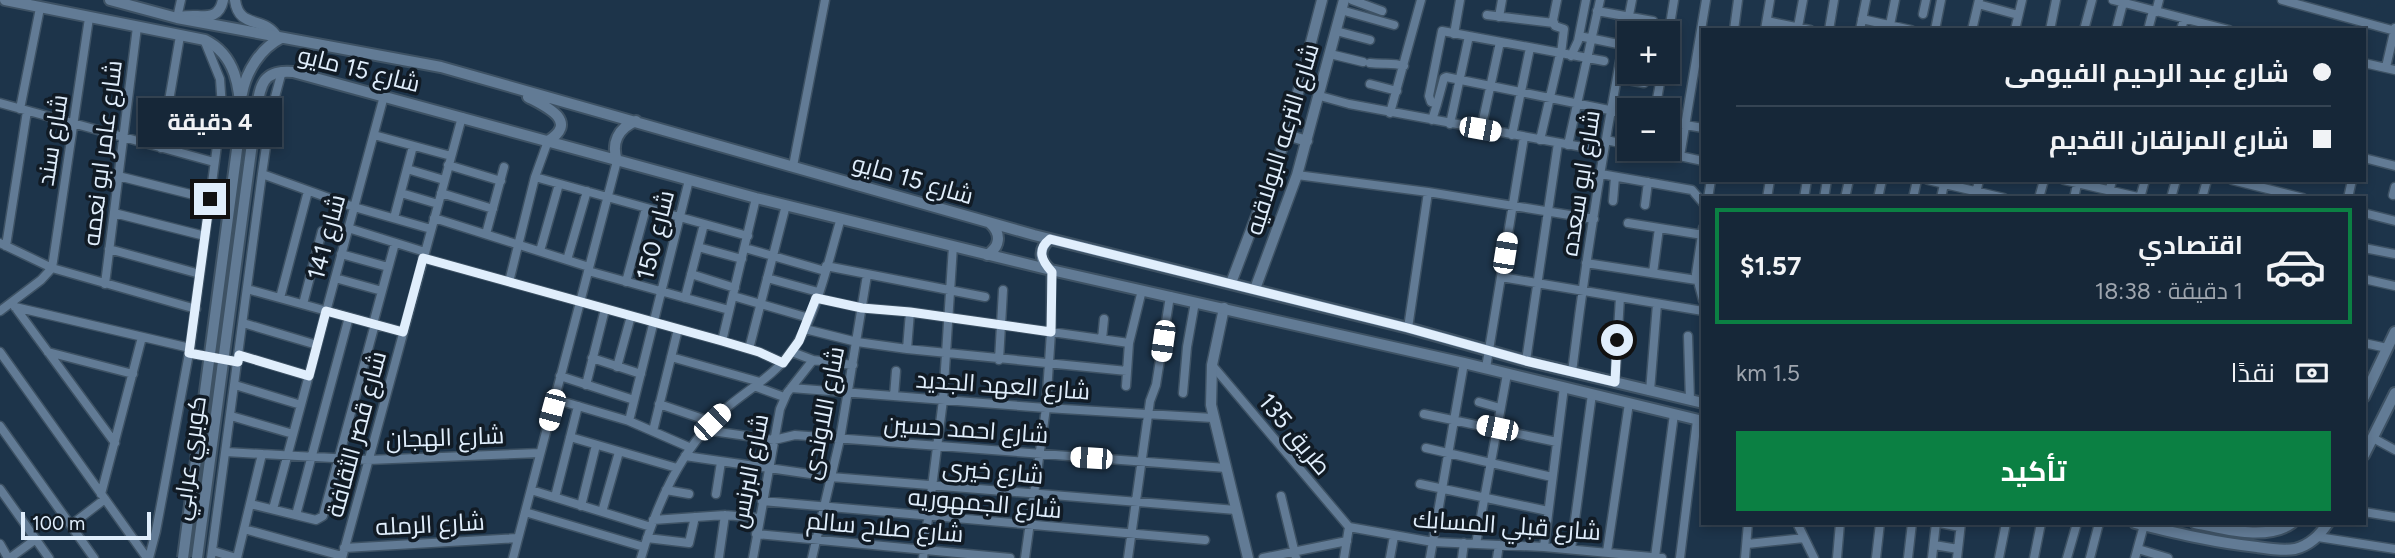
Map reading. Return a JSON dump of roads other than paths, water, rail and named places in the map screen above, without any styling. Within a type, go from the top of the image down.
[{"type":"main road","points":[[5,0],[40,8],[56,6],[89,18],[205,40],[224,53],[235,76],[240,100]]},
{"type":"main road","name":"شارع 15 مايو","points":[[110,0],[153,6],[177,18],[442,67],[989,223],[1408,328],[1526,361],[1701,403]]},
{"type":"main road","points":[[240,100],[246,79],[258,58],[279,38]]},
{"type":"main road","name":"شارع 15 مايو","points":[[256,113],[263,82],[282,71],[462,117],[617,162],[987,255],[1507,373],[1700,421]]},
{"type":"main road","points":[[512,88],[554,111],[558,116],[558,134],[548,141]]},
{"type":"main road","name":"كوبري عرابي","points":[[183,558],[241,119],[240,100]]},
{"type":"main road","name":"كوبري عرابي","points":[[197,558],[256,113]]},
{"type":"main road","points":[[617,162],[614,150],[616,138],[626,125],[636,121]]},
{"type":"main road","points":[[987,255],[997,246],[999,237],[996,229],[989,223]]},
{"type":"main road","points":[[1050,239],[1041,253],[1042,261],[1051,270]]},
{"type":"main road","points":[[2366,393],[2395,331]]},
{"type":"main road","points":[[2366,451],[2394,398]]},
{"type":"main road","points":[[2145,525],[2277,554],[2294,553],[2318,537],[2327,525]]},
{"type":"main road","points":[[2218,525],[2256,532],[2272,531],[2287,525]]},
{"type":"street","points":[[181,0],[177,18],[187,15],[215,15],[220,11],[223,0]]},
{"type":"street","points":[[235,0],[236,8],[242,17],[267,26],[279,38]]},
{"type":"street","points":[[793,166],[825,0]]},
{"type":"street","name":"شارع الترعه البولاقيه","points":[[1231,283],[1287,135],[1322,0]]},
{"type":"street","points":[[1352,0],[1382,11]]},
{"type":"street","points":[[1390,113],[1420,0]]},
{"type":"street","points":[[1454,33],[1453,14],[1460,0]]},
{"type":"street","points":[[1499,17],[1502,0]]},
{"type":"street","points":[[1554,23],[1557,0]]},
{"type":"street","points":[[1572,56],[1586,0]]},
{"type":"street","points":[[1568,145],[1600,0]]},
{"type":"street","name":"شارع ابو سعده","points":[[1628,21],[1632,0]]},
{"type":"street","points":[[1671,21],[1674,0]]},
{"type":"street","points":[[1701,28],[1706,0]]},
{"type":"street","points":[[1734,28],[1738,0]]},
{"type":"street","points":[[1770,0],[1766,26],[1802,28]]},
{"type":"street","points":[[1798,27],[1803,0]]},
{"type":"street","points":[[1829,28],[1834,0]]},
{"type":"street","points":[[1860,28],[1864,0]]},
{"type":"street","points":[[1862,19],[1890,27],[1895,0]]},
{"type":"street","points":[[1923,14],[1926,0]]},
{"type":"street","points":[[1935,28],[1941,0]]},
{"type":"street","points":[[2015,28],[2022,0]]},
{"type":"street","points":[[2050,28],[2056,0]]},
{"type":"street","points":[[2085,28],[2092,0]]},
{"type":"street","points":[[2149,28],[2159,0]]},
{"type":"street","points":[[2282,0],[2395,30],[2385,68]]},
{"type":"street","points":[[2116,28],[2116,1],[2214,28]]},
{"type":"street","points":[[1972,28],[1979,2],[2018,15]]},
{"type":"street","points":[[1343,5],[1394,25]]},
{"type":"street","name":"شارع الترعه البولاقيه","points":[[1255,289],[1297,175],[1343,5]]},
{"type":"street","points":[[40,8],[3,245],[52,268],[196,309]]},
{"type":"street","points":[[1597,11],[1653,21]]},
{"type":"street","points":[[1487,15],[1554,23],[1564,29],[1540,140]]},
{"type":"street","name":"شارع سند","points":[[52,268],[89,18]]},
{"type":"street","points":[[2182,28],[2184,19]]},
{"type":"street","name":"شارع عامر ابو نعمه","points":[[105,284],[137,27]]},
{"type":"street","points":[[1680,151],[1701,30]]},
{"type":"street","points":[[1336,31],[1370,40]]},
{"type":"street","points":[[1437,104],[1428,98],[1442,31],[1604,61]]},
{"type":"street","points":[[161,148],[180,36]]},
{"type":"street","points":[[1450,124],[1469,36]]},
{"type":"street","points":[[1579,36],[1617,45]]},
{"type":"street","points":[[148,558],[156,531],[190,350],[222,93],[216,66],[205,40]]},
{"type":"street","points":[[1480,129],[1500,42]]},
{"type":"street","points":[[1513,135],[1530,48]]},
{"type":"street","points":[[1330,54],[1384,65],[1391,62],[1404,66]]},
{"type":"street","points":[[2366,63],[2395,70]]},
{"type":"street","points":[[262,454],[237,558],[212,554],[262,174],[271,112],[282,71]]},
{"type":"street","points":[[1432,120],[1444,77],[1617,111]]},
{"type":"street","name":"شارع ابو سعده","points":[[1572,372],[1586,263],[1617,78]]},
{"type":"street","points":[[1370,84],[1397,91]]},
{"type":"street","name":"شارع 141","points":[[273,509],[384,96]]},
{"type":"street","points":[[1320,96],[1390,113],[1604,151]]},
{"type":"street","points":[[0,103],[214,162]]},
{"type":"street","name":"شارع قصر الثقافة","points":[[343,554],[462,117]]},
{"type":"street","points":[[1680,123],[1701,128]]},
{"type":"street","points":[[373,135],[412,145],[500,181]]},
{"type":"street","points":[[1287,135],[1307,141]]},
{"type":"street","points":[[1486,369],[1524,137]]},
{"type":"street","points":[[1606,140],[1617,142]]},
{"type":"street","points":[[509,282],[548,141]]},
{"type":"street","points":[[1526,361],[1558,143]]},
{"type":"street","points":[[394,219],[412,145]]},
{"type":"street","points":[[1680,156],[1701,161]]},
{"type":"street","points":[[2366,159],[2395,166]]},
{"type":"street","points":[[513,558],[617,162]]},
{"type":"street","points":[[486,234],[504,167]]},
{"type":"street","points":[[407,169],[444,180]]},
{"type":"street","points":[[262,174],[431,229]]},
{"type":"street","points":[[1601,174],[1692,190],[1701,201]]},
{"type":"street","points":[[1297,175],[1428,192],[1594,219]]},
{"type":"street","points":[[118,176],[210,199]]},
{"type":"street","points":[[536,177],[748,236]]},
{"type":"street","points":[[1613,201],[1615,177]]},
{"type":"street","name":"شارع 150","points":[[629,421],[689,180]]},
{"type":"street","points":[[1644,205],[1648,182]]},
{"type":"street","points":[[2078,182],[2108,194]]},
{"type":"street","points":[[2243,182],[2295,196]]},
{"type":"street","points":[[2276,191],[2278,182]]},
{"type":"street","points":[[1948,183],[1976,195]]},
{"type":"street","points":[[540,251],[559,184]]},
{"type":"street","points":[[280,298],[308,191]]},
{"type":"street","points":[[567,260],[587,191]]},
{"type":"street","points":[[401,192],[438,204]]},
{"type":"street","points":[[1408,328],[1428,192]]},
{"type":"street","points":[[441,193],[493,209]]},
{"type":"street","points":[[722,341],[757,198]]},
{"type":"street","points":[[749,349],[786,205]]},
{"type":"street","points":[[626,282],[646,208]]},
{"type":"street","points":[[114,213],[205,236]]},
{"type":"street","points":[[2366,214],[2395,221]]},
{"type":"street","points":[[434,218],[540,251],[626,282],[729,310]]},
{"type":"street","points":[[641,558],[666,490],[691,447],[712,422],[783,363],[792,352],[805,329],[841,218]]},
{"type":"street","points":[[1628,223],[1701,233]]},
{"type":"street","points":[[685,298],[704,224]]},
{"type":"street","points":[[348,228],[509,282],[722,341],[783,363]]},
{"type":"street","points":[[1653,273],[1659,228]]},
{"type":"street","points":[[303,304],[323,231]]},
{"type":"street","points":[[1586,263],[1700,280],[1696,268],[1701,239]]},
{"type":"street","points":[[250,503],[316,520],[322,518],[395,243]]},
{"type":"street","points":[[923,554],[943,400],[953,246]]},
{"type":"street","points":[[698,247],[742,259]]},
{"type":"street","points":[[745,248],[825,268],[985,297]]},
{"type":"street","points":[[2366,248],[2395,254]]},
{"type":"street","points":[[109,249],[200,274]]},
{"type":"street","points":[[341,254],[388,267]]},
{"type":"street","points":[[0,312],[13,305],[46,277],[52,268]]},
{"type":"street","points":[[1025,558],[1046,408],[1051,332],[1051,270]]},
{"type":"street","points":[[691,274],[761,303],[809,317]]},
{"type":"street","name":"شارع اللاوندى","points":[[812,558],[840,439],[867,275]]},
{"type":"street","points":[[1502,277],[1701,310]]},
{"type":"street","points":[[335,278],[382,291]]},
{"type":"street","points":[[767,278],[862,308],[949,317],[1129,344]]},
{"type":"street","points":[[2366,279],[2395,286]]},
{"type":"street","points":[[247,289],[403,332]]},
{"type":"street","points":[[999,360],[1003,290]]},
{"type":"street","points":[[1126,386],[1129,344],[1142,290]]},
{"type":"street","points":[[1128,558],[1170,296]]},
{"type":"street","points":[[1615,382],[1620,297]]},
{"type":"street","points":[[1183,393],[1195,302]]},
{"type":"street","points":[[1650,391],[1657,304]]},
{"type":"street","points":[[13,305],[190,350],[238,358],[309,376]]},
{"type":"street","points":[[13,305],[115,443]]},
{"type":"street","points":[[586,385],[605,309]]},
{"type":"street","points":[[1224,309],[1212,365],[1210,392],[1213,418],[1248,558]]},
{"type":"street","points":[[907,349],[910,312]]},
{"type":"street","points":[[617,367],[631,316]]},
{"type":"street","points":[[296,515],[349,317]]},
{"type":"street","points":[[1102,339],[1104,319]]},
{"type":"street","points":[[243,323],[317,345]]},
{"type":"street","points":[[653,430],[678,329]]},
{"type":"street","points":[[805,329],[857,342],[947,355],[1127,370]]},
{"type":"street","points":[[1688,336],[1690,400]]},
{"type":"street","points":[[71,525],[103,497],[142,337]]},
{"type":"street","points":[[2366,343],[2387,348]]},
{"type":"street","points":[[0,352],[148,558]]},
{"type":"street","points":[[47,352],[133,374]]},
{"type":"street","points":[[792,352],[813,360],[853,365]]},
{"type":"street","points":[[671,357],[757,384],[785,397]]},
{"type":"street","points":[[592,358],[641,374]]},
{"type":"street","name":"شارع البرنس","points":[[753,558],[774,440],[785,397],[813,360]]},
{"type":"street","points":[[1430,558],[1464,363]]},
{"type":"street","name":"طريق 135","points":[[1212,365],[1349,527]]},
{"type":"street","points":[[894,396],[896,371]]},
{"type":"street","points":[[1476,544],[1507,373]]},
{"type":"street","points":[[561,376],[634,400]]},
{"type":"street","points":[[235,385],[301,405]]},
{"type":"street","points":[[1544,547],[1564,387]]},
{"type":"street","name":"شارع العهد الجديد","points":[[791,388],[1213,418]]},
{"type":"street","points":[[1571,549],[1592,394]]},
{"type":"street","points":[[554,399],[629,421],[691,447]]},
{"type":"street","points":[[1479,402],[1500,408]]},
{"type":"street","points":[[1607,552],[1629,403]]},
{"type":"street","points":[[659,404],[712,422]]},
{"type":"street","points":[[555,498],[578,406]]},
{"type":"street","points":[[1424,414],[1557,442]]},
{"type":"street","points":[[1659,558],[1674,414]]},
{"type":"street","points":[[231,416],[293,434]]},
{"type":"street","points":[[1680,558],[1700,421]]},
{"type":"street","points":[[0,426],[94,558]]},
{"type":"street","name":"شارع احمد حسين","points":[[705,429],[774,440],[795,435],[1226,468]]},
{"type":"street","points":[[570,437],[677,468]]},
{"type":"street","points":[[2373,438],[2395,450]]},
{"type":"street","points":[[581,506],[596,445]]},
{"type":"street","points":[[1426,448],[1552,477]]},
{"type":"street","name":"شارع الهجان","points":[[226,452],[368,460],[540,453]]},
{"type":"street","points":[[602,512],[619,452]]},
{"type":"street","name":"شارع خيرى","points":[[685,456],[831,477],[1236,510]]},
{"type":"street","points":[[1693,460],[1701,461]]},
{"type":"street","points":[[716,494],[721,462]]},
{"type":"street","points":[[1420,484],[1548,511]]},
{"type":"street","points":[[0,489],[49,558]]},
{"type":"street","points":[[531,490],[652,524],[725,515],[759,518]]},
{"type":"street","points":[[666,490],[688,494]]},
{"type":"street","points":[[1281,496],[1295,555]]},
{"type":"street","name":"شارع الجمهوريه","points":[[762,501],[1205,540]]},
{"type":"street","points":[[525,512],[644,547]]},
{"type":"street","points":[[2366,512],[2395,517]]},
{"type":"street","points":[[719,557],[725,515]]},
{"type":"street","points":[[647,538],[689,543],[695,517]]},
{"type":"street","points":[[1745,558],[1748,525]]},
{"type":"street","points":[[1798,525],[1814,558]]},
{"type":"street","points":[[1837,558],[1840,525]]},
{"type":"street","points":[[1876,558],[1880,525]]},
{"type":"street","points":[[1908,558],[1912,525]]},
{"type":"street","points":[[1932,558],[1938,525]]},
{"type":"street","points":[[1934,545],[1957,554],[1960,525]]},
{"type":"street","points":[[1999,558],[2006,525]]},
{"type":"street","points":[[2034,558],[2041,525]]},
{"type":"street","points":[[2067,558],[2076,525]]},
{"type":"street","points":[[2090,558],[2098,525]]},
{"type":"street","points":[[2140,525],[2136,554],[2168,558]]},
{"type":"street","points":[[1344,558],[1349,527]]},
{"type":"street","name":"شارع قبلي المسابك","points":[[1349,527],[1433,542],[1544,547],[1659,558]]},
{"type":"street","name":"شارع الرمله","points":[[244,529],[343,554],[518,538]]},
{"type":"street","name":"شارع صلاح سالم","points":[[756,534],[923,554],[1010,558]]},
{"type":"street","points":[[1390,558],[1394,536]]},
{"type":"street","points":[[2318,537],[2395,549]]},
{"type":"street","points":[[1746,544],[1804,538]]},
{"type":"street","points":[[0,544],[9,558],[36,539]]},
{"type":"street","points":[[1263,558],[1295,555],[1346,541]]},
{"type":"street","points":[[1462,558],[1464,543]]},
{"type":"street","points":[[1497,558],[1499,545]]}]
